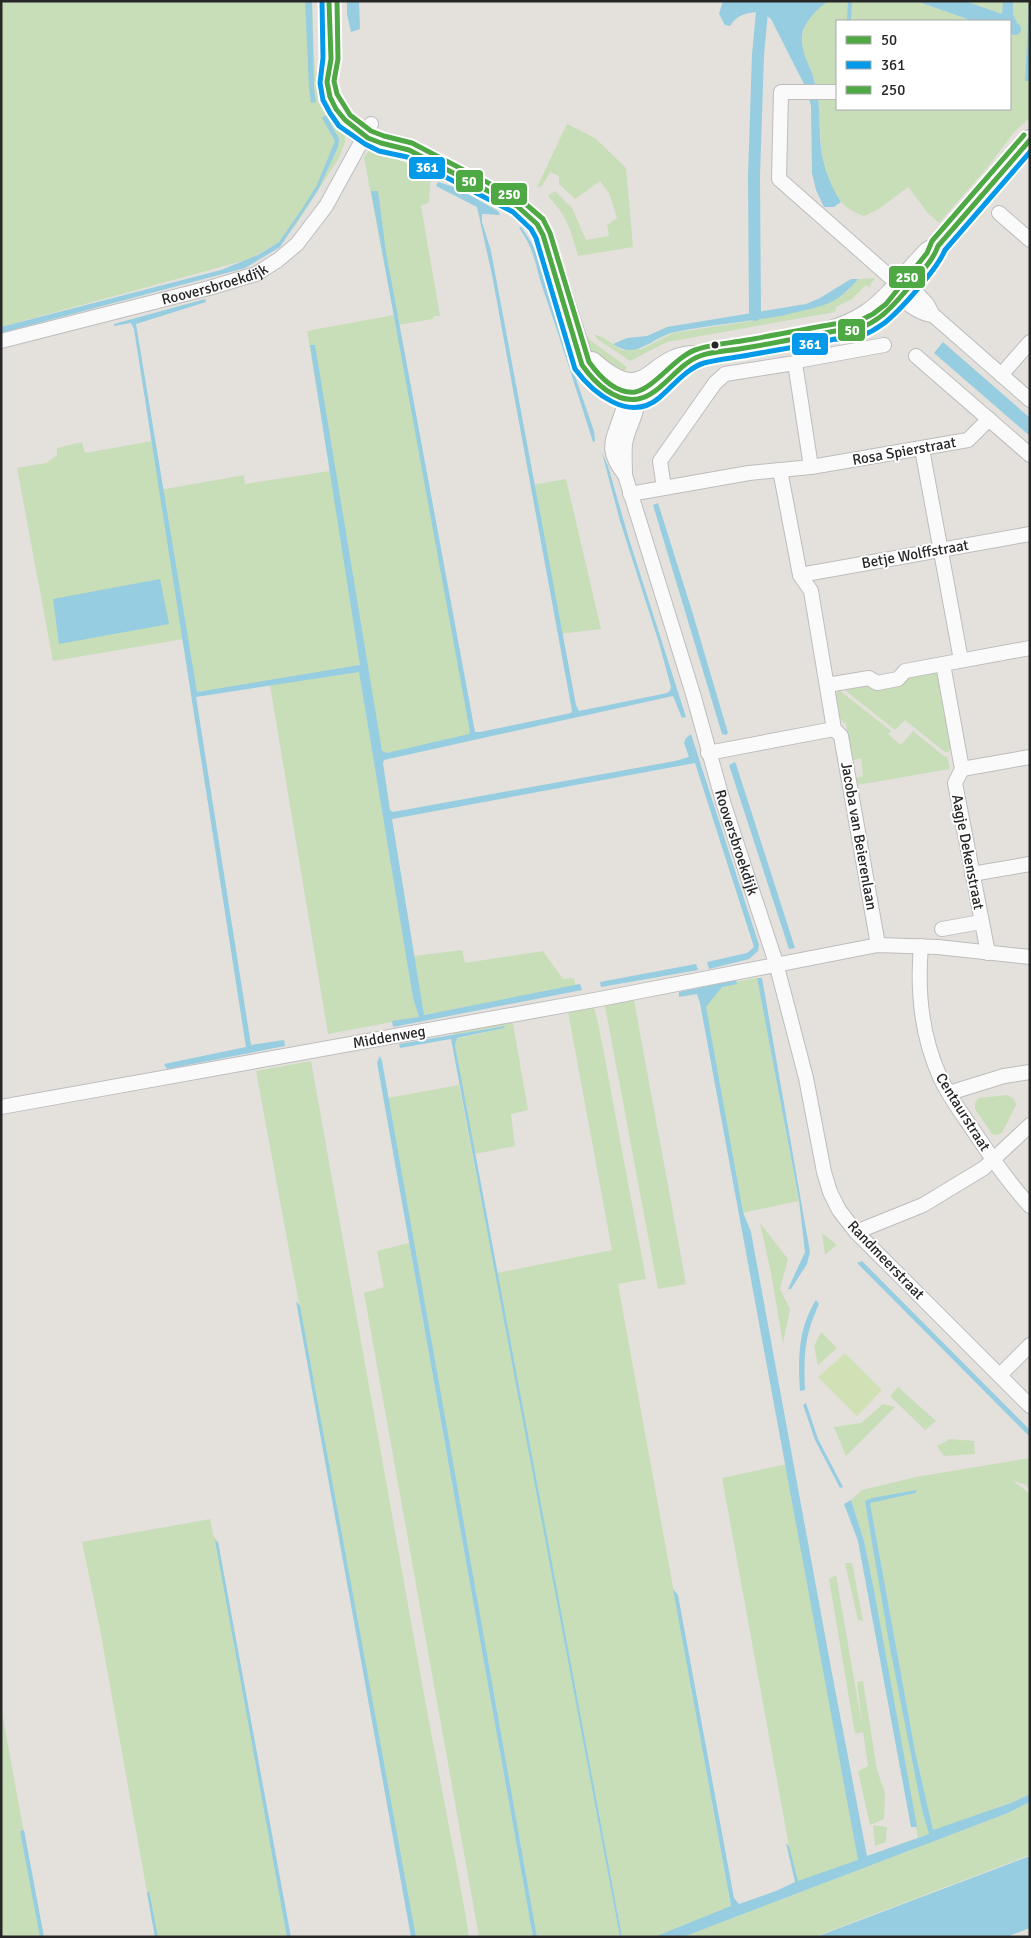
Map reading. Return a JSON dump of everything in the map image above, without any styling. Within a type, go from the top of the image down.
[{"type":"main road","points":[[329,1],[331,61],[350,107],[367,130],[393,148],[409,150],[517,206],[537,224],[543,235],[580,351],[632,394],[644,381],[678,358],[687,355],[699,356],[793,340],[835,331],[867,315],[903,289],[928,252],[938,246],[1030,140]]},
{"type":"street","points":[[836,92],[781,92],[779,179],[903,289],[920,312],[933,315],[1030,400]]},
{"type":"street","name":"Rooversbroekdijk","points":[[1,341],[209,288],[256,274],[278,260],[297,244],[326,206],[367,130]]},
{"type":"street","points":[[999,213],[1030,240]]},
{"type":"street","points":[[1001,375],[1030,342]]},
{"type":"street","points":[[664,488],[660,461],[715,383],[725,374],[795,363],[802,360],[884,345]]},
{"type":"street","points":[[916,356],[1030,455]]},
{"type":"street","points":[[795,363],[811,467]]},
{"type":"street","name":"Rooversbroekdijk","points":[[632,394],[622,411],[614,432],[612,445],[614,457],[625,475],[693,694],[708,752],[776,964]]},
{"type":"street","name":"Rosa Spierstraat","points":[[630,494],[780,470],[811,467],[968,440],[989,419]]},
{"type":"street","points":[[621,438],[625,424]]},
{"type":"street","points":[[922,449],[961,660]]},
{"type":"street","name":"Jacoba van Beierenlaan","points":[[780,470],[800,575],[811,591],[834,729],[841,736],[878,945]]},
{"type":"street","name":"Betje Wolffstraat","points":[[800,575],[1030,534]]},
{"type":"street","points":[[827,685],[868,678],[877,684],[898,679],[905,671],[1030,648]]},
{"type":"street","name":"Aagje Dekenstraat","points":[[943,664],[962,769],[955,783],[988,953]]},
{"type":"street","points":[[708,752],[834,729]]},
{"type":"street","points":[[962,769],[1030,757]]},
{"type":"street","points":[[972,874],[1030,864]]},
{"type":"street","points":[[942,929],[981,922]]},
{"type":"street","points":[[776,964],[878,945],[921,946],[1030,958]]},
{"type":"street","name":"Centaurstraat","points":[[921,946],[919,1002],[935,1065],[949,1093],[993,1160],[1011,1185],[1030,1206]]},
{"type":"street","name":"Middenweg","points":[[1,1108],[581,1002],[776,964]]},
{"type":"street","name":"Randmeerstraat","points":[[776,964],[806,1078],[824,1172],[830,1192],[839,1210],[856,1232],[1030,1406]]},
{"type":"street","points":[[949,1093],[1004,1076],[1030,1072]]},
{"type":"street","points":[[856,1232],[923,1205],[984,1168],[1030,1125]]},
{"type":"street","points":[[1000,1375],[1030,1345]]},
{"type":"green space","points":[[1,1],[312,1],[318,102],[333,125],[345,136],[345,142],[339,158],[295,226],[279,242],[250,259],[1,327]]},
{"type":"green space","points":[[828,1],[916,1],[970,20],[836,20],[836,110],[1011,110],[1013,1],[1029,1],[1025,80],[1030,81],[1030,118],[1014,132],[987,168],[939,223],[927,212],[908,187],[879,209],[864,216],[847,207],[835,194],[827,178],[823,160],[816,85],[802,44],[804,30],[810,17]]},
{"type":"green space","points":[[965,1],[1003,1],[1002,14]]},
{"type":"green space","points":[[567,124],[595,138],[626,168],[633,247],[578,256],[568,224],[560,210],[548,196],[555,191],[572,208],[586,240],[609,236],[607,225],[617,218],[609,193],[600,181],[575,199],[559,184],[559,176],[550,172],[542,186],[537,187]]},
{"type":"green space","points":[[374,148],[415,167],[431,170],[429,202],[421,206],[440,316],[434,316],[433,319],[397,325],[472,736],[381,755],[347,579],[360,665],[357,667],[197,692],[184,639],[53,661],[17,468],[46,463],[57,455],[57,448],[82,442],[85,453],[152,441],[160,490],[244,475],[245,484],[330,471],[307,331],[394,315],[364,158],[369,150]]},
{"type":"green space","points":[[875,278],[869,287],[866,285],[852,299],[836,307],[835,312],[667,342],[630,361],[597,339],[594,334],[604,338],[621,350],[642,349],[673,333],[757,320],[847,292],[858,279]]},
{"type":"green space","points":[[583,329],[590,340],[627,367],[621,376],[594,359],[583,342]]},
{"type":"green space","points":[[566,479],[601,629],[559,634],[531,485]]},
{"type":"green space","points":[[943,670],[956,748],[949,749],[949,752],[945,752],[905,720],[895,730],[846,691],[850,686]]},
{"type":"green space","points":[[359,671],[413,998],[419,1017],[328,1034],[270,685]]},
{"type":"green space","points":[[839,690],[891,731],[888,734],[901,745],[913,731],[945,757],[947,756],[950,769],[857,785],[855,778],[863,776],[861,758],[851,761],[846,724],[837,716],[834,698]]},
{"type":"green space","points":[[462,950],[465,963],[543,951],[563,979],[574,978],[576,987],[423,1015],[414,956]]},
{"type":"green space","points":[[757,978],[799,1201],[741,1213],[699,988]]},
{"type":"green space","points":[[634,1000],[686,1284],[658,1289],[605,1006]]},
{"type":"green space","points":[[594,1008],[598,1022],[646,1279],[618,1284],[731,1907],[654,1937],[622,1937],[542,1519],[620,1937],[537,1937],[388,1098],[459,1085],[530,1453],[497,1273],[612,1250],[568,1012]]},
{"type":"green space","points":[[508,1020],[513,1024],[528,1110],[511,1114],[515,1146],[475,1154],[455,1045],[456,1039],[504,1028],[505,1026],[453,1035],[451,1029]]},
{"type":"green space","points":[[311,1061],[469,1937],[416,1937],[256,1071]]},
{"type":"green space","points":[[1007,1095],[1014,1099],[1016,1105],[1002,1133],[992,1134],[975,1109],[975,1103],[979,1098]]},
{"type":"green space","points":[[760,1223],[788,1259],[780,1289],[790,1309],[783,1344],[771,1273]]},
{"type":"green space","points":[[822,1233],[837,1245],[825,1255]]},
{"type":"green space","points":[[409,1243],[533,1937],[479,1937],[364,1293],[384,1287],[377,1251]]},
{"type":"green space","points":[[821,1332],[837,1348],[818,1365],[814,1346]]},
{"type":"green space","points":[[845,1353],[882,1390],[857,1416],[818,1377]]},
{"type":"green space","points":[[898,1387],[936,1421],[925,1430],[890,1396]]},
{"type":"green space","points":[[883,1404],[895,1407],[846,1456],[834,1427],[861,1423]]},
{"type":"green space","points":[[950,1439],[974,1441],[975,1454],[944,1456],[937,1446]]},
{"type":"green space","points":[[1030,1458],[1030,1490],[1026,1485],[1013,1481],[1029,1493],[1030,1496],[1030,1794],[1011,1803],[933,1831],[915,1751],[870,1503],[875,1501],[865,1501],[922,1810],[929,1834],[918,1838],[874,1590],[864,1541],[851,1500],[862,1490],[916,1477]]},
{"type":"green space","points":[[788,1464],[858,1860],[796,1885],[722,1478]]},
{"type":"green space","points":[[210,1519],[213,1535],[218,1542],[290,1937],[155,1937],[99,1624],[82,1542]]},
{"type":"green space","points":[[845,1563],[852,1563],[863,1621],[858,1620]]},
{"type":"green space","points":[[836,1575],[862,1725],[857,1682],[863,1681],[877,1770],[885,1793],[884,1819],[870,1825],[858,1771],[868,1766],[863,1732],[855,1734],[829,1579]]},
{"type":"green space","points":[[1,1707],[43,1937],[1,1937]]},
{"type":"green space","points":[[1030,1802],[1030,1855],[814,1937],[683,1937],[1008,1813]]},
{"type":"green space","points":[[873,1825],[887,1827],[886,1842],[875,1846]]},
{"type":"water","points":[[305,1],[312,1],[316,102],[311,103],[309,87]]},
{"type":"water","points":[[347,1],[359,1],[360,29],[351,32],[347,14]]},
{"type":"water","points":[[723,1],[828,1],[810,18],[805,26],[802,45],[817,90],[824,162],[832,187],[841,202],[834,207],[824,207],[816,190],[812,173],[811,106],[805,86],[771,19],[762,12],[752,12],[740,16],[730,26],[725,25],[719,14]]},
{"type":"water","points":[[916,1],[965,1],[1002,14],[1003,1],[1013,1],[1013,15],[1017,22],[1011,34],[1011,20],[970,20]]},
{"type":"water","points":[[1029,1],[1030,81],[1025,81]]},
{"type":"water","points":[[326,115],[339,139],[338,147],[318,190],[280,247],[245,268],[1,333],[1,327],[221,270],[258,255],[279,242],[317,185],[335,141],[322,118]]},
{"type":"water","points":[[438,182],[457,188],[498,211],[500,215],[482,214],[482,222],[491,251],[576,705],[579,711],[667,693],[671,687],[620,521],[602,453],[608,466],[629,539],[686,717],[682,718],[673,696],[384,760],[390,810],[393,812],[675,761],[689,757],[684,743],[691,734],[759,945],[758,951],[749,959],[709,969],[707,962],[747,953],[754,947],[695,763],[392,819],[424,1015],[580,984],[582,990],[393,1027],[392,1021],[419,1017],[413,998],[359,672],[196,697],[251,1045],[284,1040],[285,1046],[167,1069],[164,1064],[246,1047],[134,329],[131,323],[114,326],[114,324],[205,299],[206,302],[136,324],[197,692],[360,665],[310,345],[315,345],[382,751],[387,753],[469,734],[371,191],[378,191],[386,252],[475,732],[571,713],[572,711],[492,275],[477,207],[436,186]]},
{"type":"water","points":[[521,227],[534,248],[543,269],[565,344],[594,431],[595,441],[593,442],[532,252],[519,228]]},
{"type":"water","points":[[851,279],[858,279],[829,303],[813,308],[785,315],[675,332],[637,349],[621,349],[613,344],[627,338],[647,336],[667,327],[806,304],[820,298]]},
{"type":"water","points":[[943,342],[1030,418],[1030,436],[934,353]]},
{"type":"water","points":[[658,503],[728,733],[726,735],[722,734],[653,505]]},
{"type":"water","points":[[160,579],[169,624],[59,644],[53,599]]},
{"type":"water","points":[[735,762],[795,948],[789,949],[729,765]]},
{"type":"water","points":[[696,964],[698,970],[601,987],[600,982]]},
{"type":"water","points":[[757,978],[762,978],[810,1252],[807,1264],[791,1289],[788,1289],[805,1252],[799,1200]]},
{"type":"water","points":[[736,980],[737,984],[722,987],[706,1007],[743,1212],[751,1232],[867,1856],[929,1834],[922,1810],[890,1648],[865,1501],[872,1498],[917,1490],[915,1493],[870,1503],[915,1751],[933,1830],[1011,1803],[1030,1794],[1030,1802],[1008,1813],[683,1937],[654,1937],[731,1906],[673,1589],[678,1595],[734,1898],[739,1904],[795,1882],[786,1843],[789,1846],[798,1881],[858,1860],[700,1003],[697,994],[679,997],[679,992]]},
{"type":"water","points":[[505,1026],[504,1028],[457,1038],[455,1045],[622,1937],[620,1937],[451,1039],[400,1048],[399,1044]]},
{"type":"water","points":[[380,1056],[537,1937],[533,1937],[378,1068],[377,1062]]},
{"type":"water","points":[[862,1261],[1030,1430],[1029,1436],[857,1263]]},
{"type":"water","points":[[816,1300],[819,1304],[810,1326],[806,1346],[805,1390],[800,1391],[800,1344],[810,1311]]},
{"type":"water","points":[[296,1301],[300,1306],[416,1937],[411,1937]]},
{"type":"water","points":[[806,1403],[818,1439],[843,1487],[840,1488],[815,1440],[803,1405]]},
{"type":"water","points":[[851,1500],[864,1541],[874,1590],[917,1827],[911,1827],[858,1541],[844,1504]]},
{"type":"water","points":[[215,1540],[218,1542],[291,1937],[287,1937]]},
{"type":"water","points":[[24,1830],[44,1937],[40,1937],[20,1831]]},
{"type":"water","points":[[1030,1856],[1030,1928],[1006,1937],[816,1937]]},
{"type":"water","points":[[149,1891],[158,1937],[155,1937],[147,1893]]},
{"type":"waterway","points":[[755,315],[754,176],[758,55],[763,1]]},
{"type":"waterway","points":[[849,20],[850,1]]},
{"type":"waterway","points":[[1011,27],[1015,29]]},
{"type":"transit line","name":"361","points":[[322,1],[323,58],[320,83],[323,100],[339,126],[379,151],[407,157],[513,212],[531,229],[536,238],[575,369],[602,395],[612,402],[624,406],[648,405],[659,398],[686,373],[704,363],[835,339],[849,339],[862,336],[873,330],[894,315],[912,295],[934,269],[945,250],[1030,152]]},
{"type":"transit line","name":"50","points":[[329,1],[331,59],[327,82],[330,97],[336,109],[345,120],[368,138],[409,150],[517,206],[537,224],[543,235],[582,365],[606,390],[621,398],[638,399],[654,392],[692,360],[705,354],[835,331],[848,331],[860,328],[880,317],[898,300],[927,265],[938,246],[1030,140]]},
{"type":"transit line","name":"250","points":[[337,1],[338,59],[334,81],[337,94],[350,115],[371,131],[412,143],[521,200],[543,219],[550,233],[589,362],[609,383],[628,392],[642,390],[690,352],[698,349],[834,324],[855,323],[873,314],[886,304],[927,253],[932,241],[1024,135]]}]
